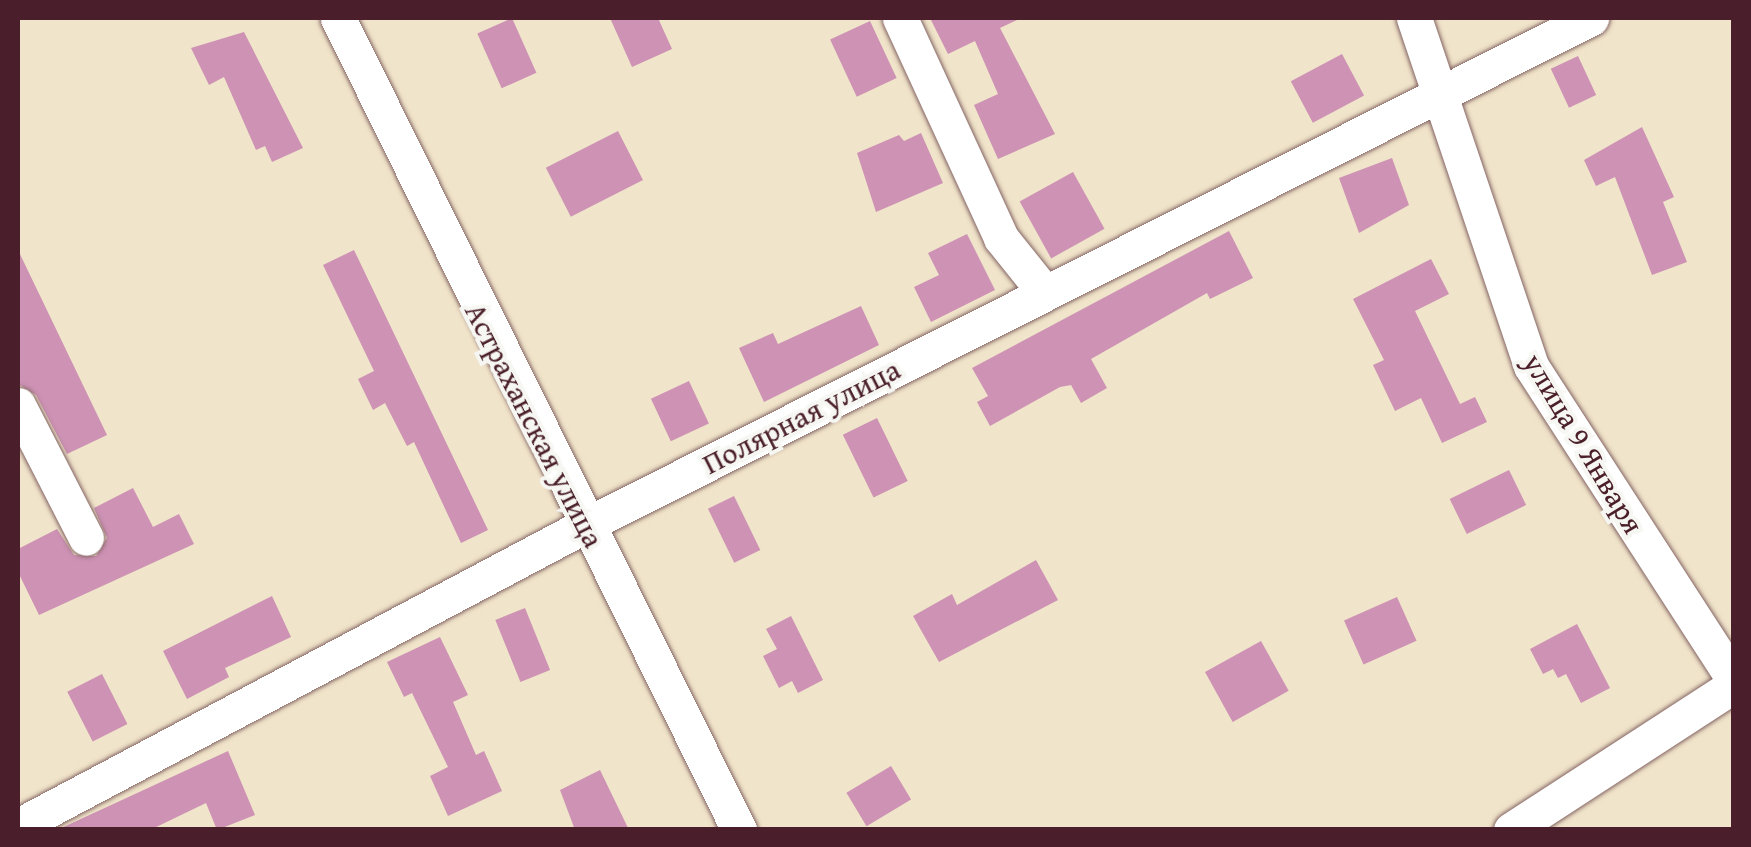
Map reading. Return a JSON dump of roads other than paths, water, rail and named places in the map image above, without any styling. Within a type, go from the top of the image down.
[{"type":"street","name":"Астраханская улица","points":[[338,18],[738,830]]},
{"type":"street","points":[[900,18],[1001,238],[1045,292]]},
{"type":"street","name":"улица 9 Января","points":[[1414,18],[1442,91],[1531,366],[1734,682]]},
{"type":"street","name":"Полярная улица","points":[[18,826],[586,525],[1591,18]]},
{"type":"street","points":[[18,405],[86,538]]},
{"type":"street","points":[[1511,830],[1734,682]]}]
